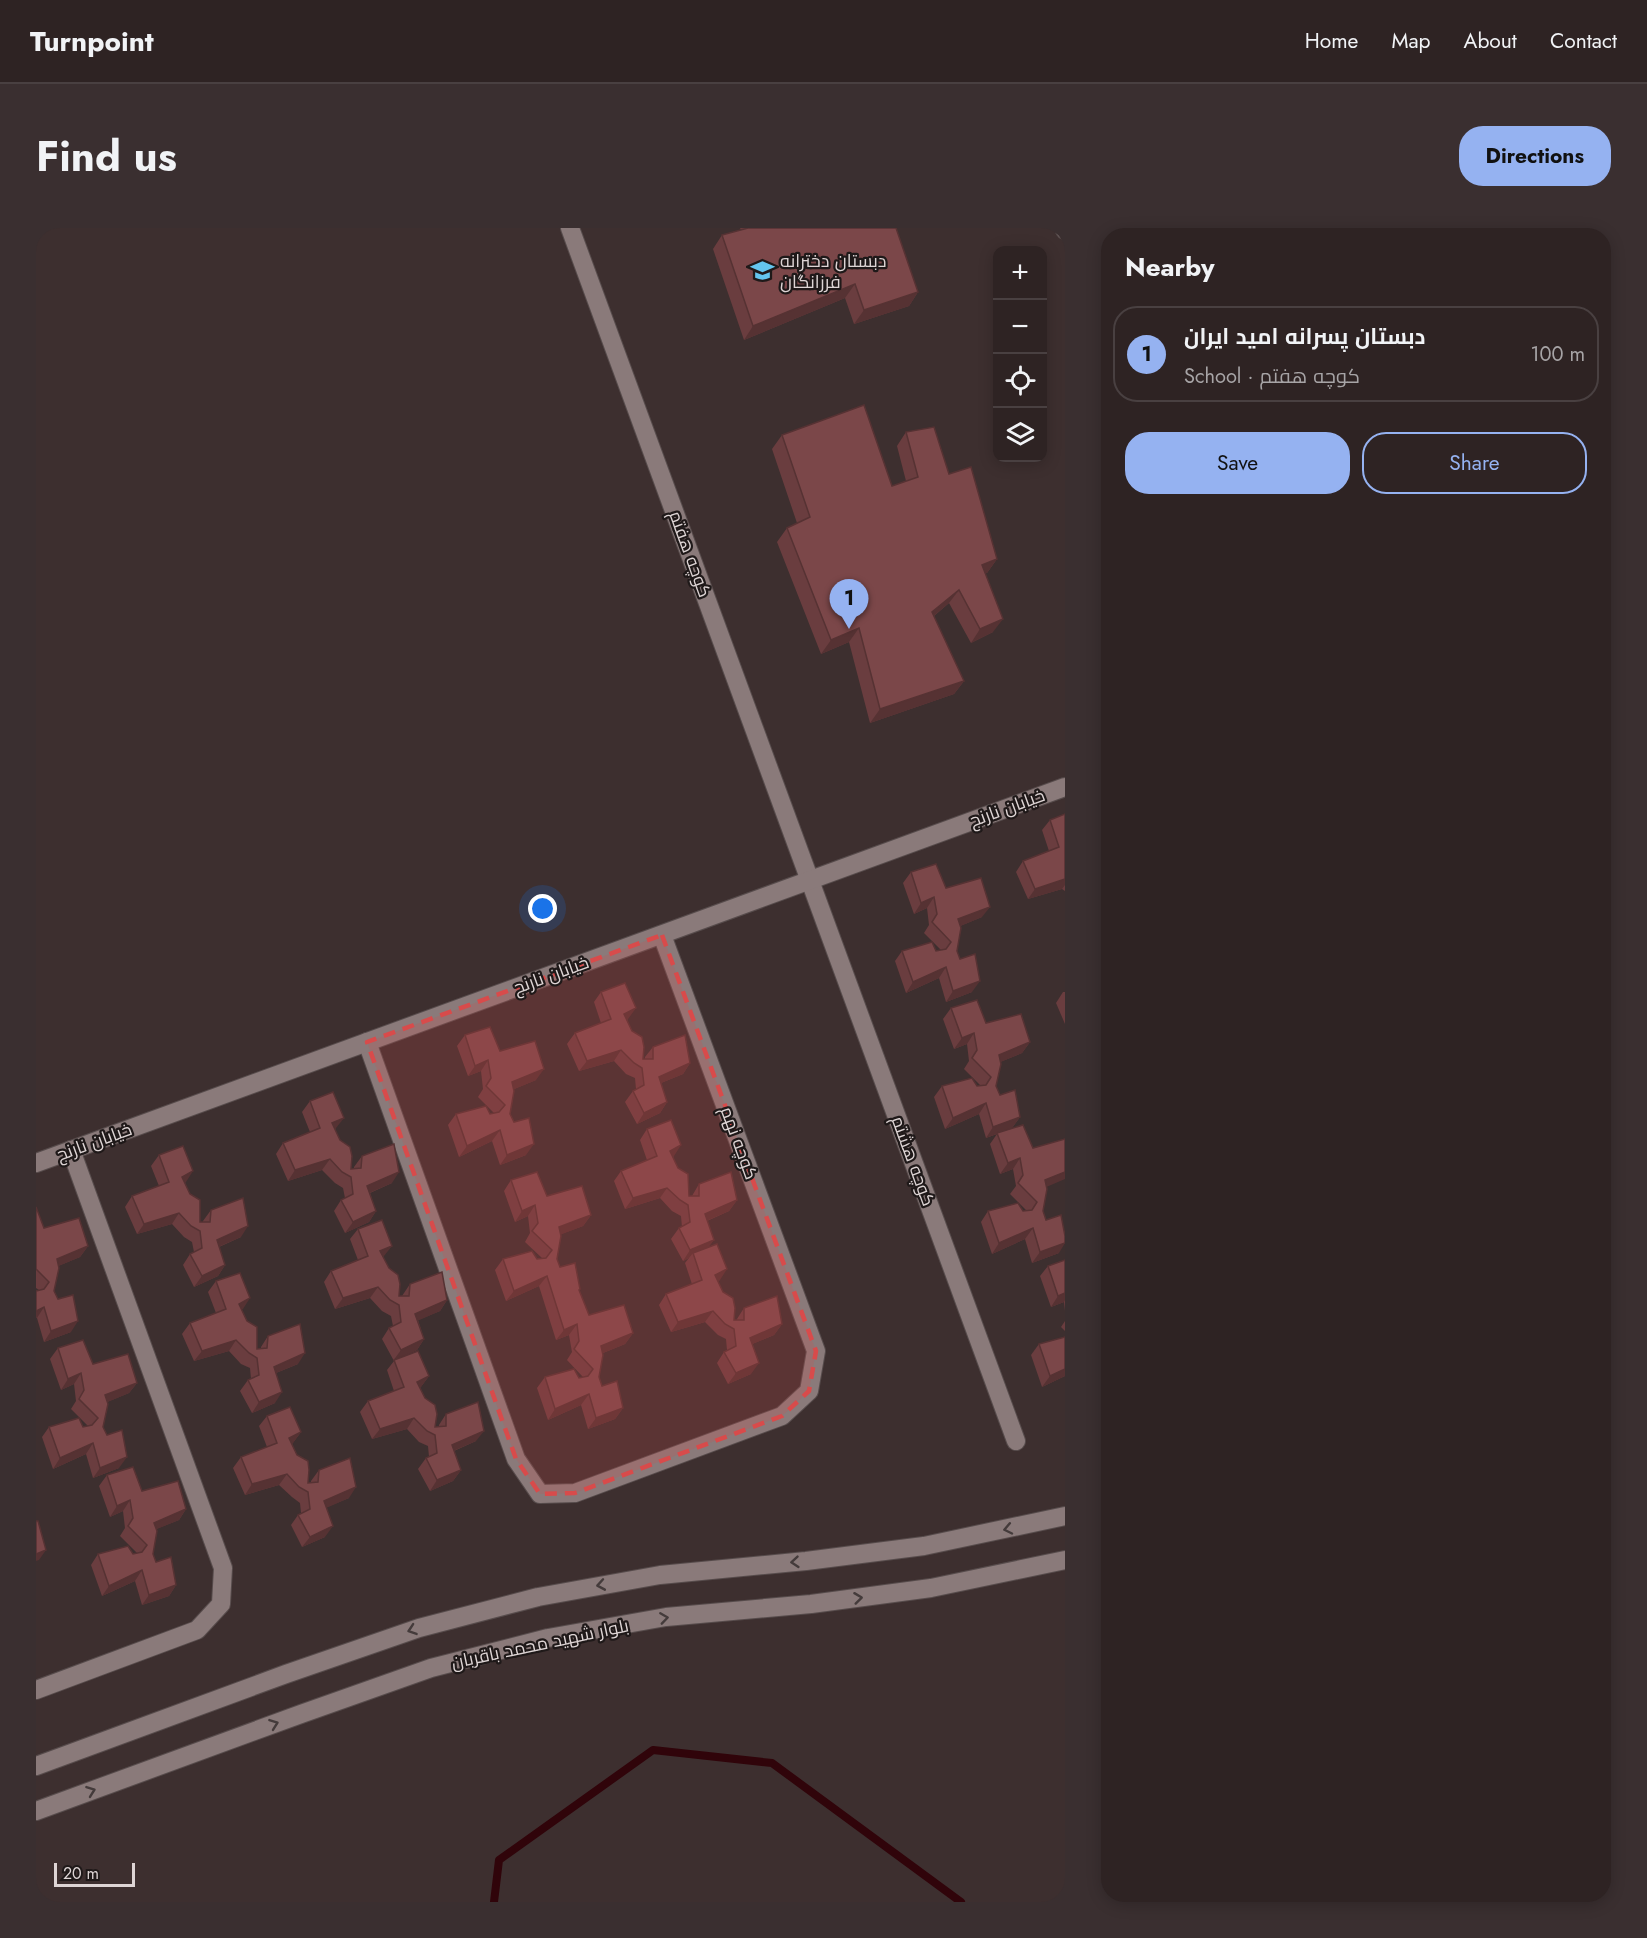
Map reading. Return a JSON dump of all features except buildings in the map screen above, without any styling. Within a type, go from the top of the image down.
[{"type":"street","name":"کوچه هفتم","points":[[570,228],[810,880]]},
{"type":"street","name":"خیابان نارنج","points":[[36,1163],[1065,787]]},
{"type":"street","name":"کوچه هشتم","points":[[810,880],[1016,1441]]},
{"type":"street","name":"کوچه نهم","points":[[367,1042],[516,1459],[540,1494],[575,1493],[782,1416],[809,1391],[816,1351],[662,935]]},
{"type":"street","points":[[36,1690],[197,1630],[221,1604],[223,1568],[71,1150]]},
{"type":"street","points":[[36,1766],[419,1628],[538,1597],[660,1575],[806,1561],[924,1546],[1065,1516]]},
{"type":"street","name":"بلوار شهید محمد باقربان","points":[[36,1811],[431,1668],[548,1638],[666,1617],[811,1604],[931,1588],[1065,1560]]},
{"type":"highlighted area","points":[[662,935],[816,1351],[809,1391],[782,1416],[575,1493],[540,1494],[516,1459],[367,1042]]},
{"type":"waterway","points":[[494,1902],[499,1860],[653,1750],[772,1763],[961,1902]]},
{"type":"place","name":"دبستان دخترانه فرزانگان","points":[[762,271]]},
{"type":"place","name":"دبستان پسرانه امید ایران","points":[[849,629]]}]
